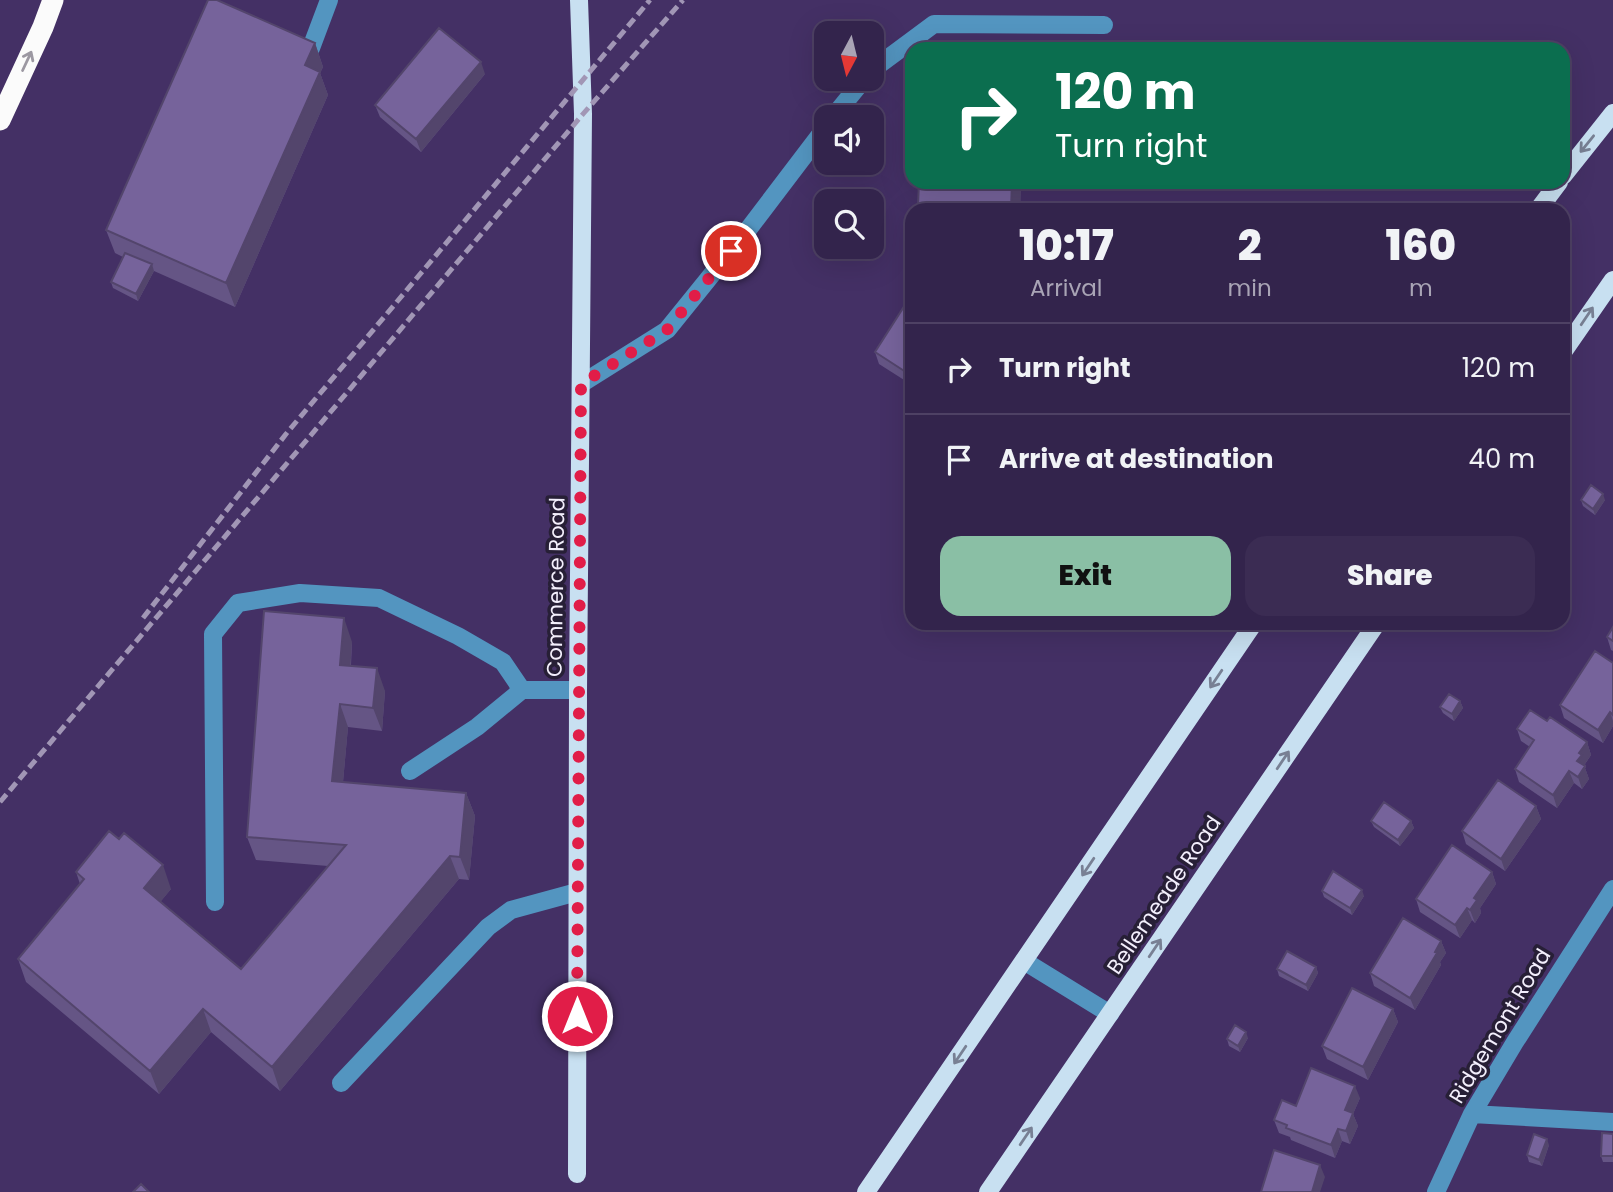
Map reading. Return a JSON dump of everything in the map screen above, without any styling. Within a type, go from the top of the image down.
[{"type":"highway","points":[[0,120],[53,0]]},
{"type":"main road","name":"Commerce Road","points":[[578,1174],[577,892],[583,114],[579,0]]},
{"type":"main road","points":[[1570,167],[1613,113]]},
{"type":"main road","points":[[1570,342],[1613,281]]},
{"type":"main road","points":[[866,1192],[1249,630]]},
{"type":"main road","name":"Bellemeade Road","points":[[988,1192],[1372,630]]},
{"type":"street","points":[[311,48],[329,0]]},
{"type":"street","points":[[909,42],[933,24],[1104,25]]},
{"type":"street","points":[[884,61],[905,45]]},
{"type":"street","points":[[843,105],[854,91]]},
{"type":"street","points":[[581,384],[667,330],[814,143]]},
{"type":"street","points":[[215,902],[213,634],[238,603],[300,593],[379,598],[458,636],[503,662],[522,690]]},
{"type":"street","points":[[410,771],[477,727],[522,690],[578,690]]},
{"type":"street","name":"Ridgemont Road","points":[[1436,1192],[1472,1114],[1514,1042],[1613,889]]},
{"type":"street","points":[[341,1083],[488,927],[511,909],[577,892]]},
{"type":"street","points":[[1024,961],[1110,1014]]},
{"type":"street","points":[[1472,1114],[1613,1122]]},
{"type":"building","points":[[208,0],[217,0],[315,43],[305,65],[320,72],[226,283],[106,230]]},
{"type":"building","points":[[439,28],[481,62],[416,139],[375,105]]},
{"type":"building","points":[[919,189],[1012,189],[1011,203],[918,203]]},
{"type":"building","points":[[125,253],[152,264],[136,294],[111,282]]},
{"type":"building","points":[[905,305],[905,371],[875,352]]},
{"type":"building","points":[[1591,485],[1603,494],[1593,509],[1581,500]]},
{"type":"building","points":[[264,611],[344,618],[340,665],[377,668],[373,708],[340,704],[332,781],[466,793],[460,857],[450,856],[272,1067],[203,1009],[150,1071],[18,959],[84,879],[76,872],[109,831],[119,839],[124,833],[163,865],[144,888],[241,969],[346,845],[247,837]]},
{"type":"building","points":[[1613,627],[1613,641],[1607,637]]},
{"type":"building","points":[[1595,651],[1613,663],[1613,715],[1610,712],[1598,730],[1560,705]]},
{"type":"building","points":[[1449,694],[1460,701],[1452,714],[1440,707]]},
{"type":"building","points":[[1530,710],[1547,721],[1550,717],[1587,742],[1579,753],[1582,755],[1577,761],[1585,766],[1578,777],[1569,771],[1553,795],[1515,769],[1534,740],[1517,729]]},
{"type":"building","points":[[1498,780],[1536,806],[1501,859],[1462,831]]},
{"type":"building","points":[[1384,802],[1411,821],[1398,840],[1371,821]]},
{"type":"building","points":[[1452,845],[1492,872],[1474,898],[1477,900],[1470,910],[1467,908],[1455,925],[1416,899]]},
{"type":"building","points":[[1333,871],[1362,890],[1350,908],[1322,891]]},
{"type":"building","points":[[1403,918],[1441,941],[1435,952],[1437,953],[1410,998],[1370,973]]},
{"type":"building","points":[[1287,951],[1316,967],[1306,985],[1277,969]]},
{"type":"building","points":[[1352,988],[1393,1009],[1363,1067],[1322,1046]]},
{"type":"building","points":[[1235,1025],[1246,1032],[1238,1046],[1227,1039]]},
{"type":"building","points":[[1311,1068],[1355,1086],[1345,1110],[1353,1113],[1346,1131],[1338,1129],[1331,1145],[1286,1128],[1287,1125],[1274,1120],[1282,1100],[1296,1106]]},
{"type":"building","points":[[1602,1133],[1613,1134],[1613,1156],[1601,1156]]},
{"type":"building","points":[[1534,1134],[1547,1139],[1539,1160],[1527,1155]]},
{"type":"building","points":[[1274,1150],[1320,1165],[1312,1192],[1261,1192]]},
{"type":"building","points":[[141,1184],[149,1192],[133,1192]]},
{"type":"railway","points":[[143,618],[286,434],[650,0]]},
{"type":"railway","points":[[0,802],[583,114],[683,0]]},
{"type":"route","points":[[577,1016],[581,384],[667,330],[731,251]]}]
